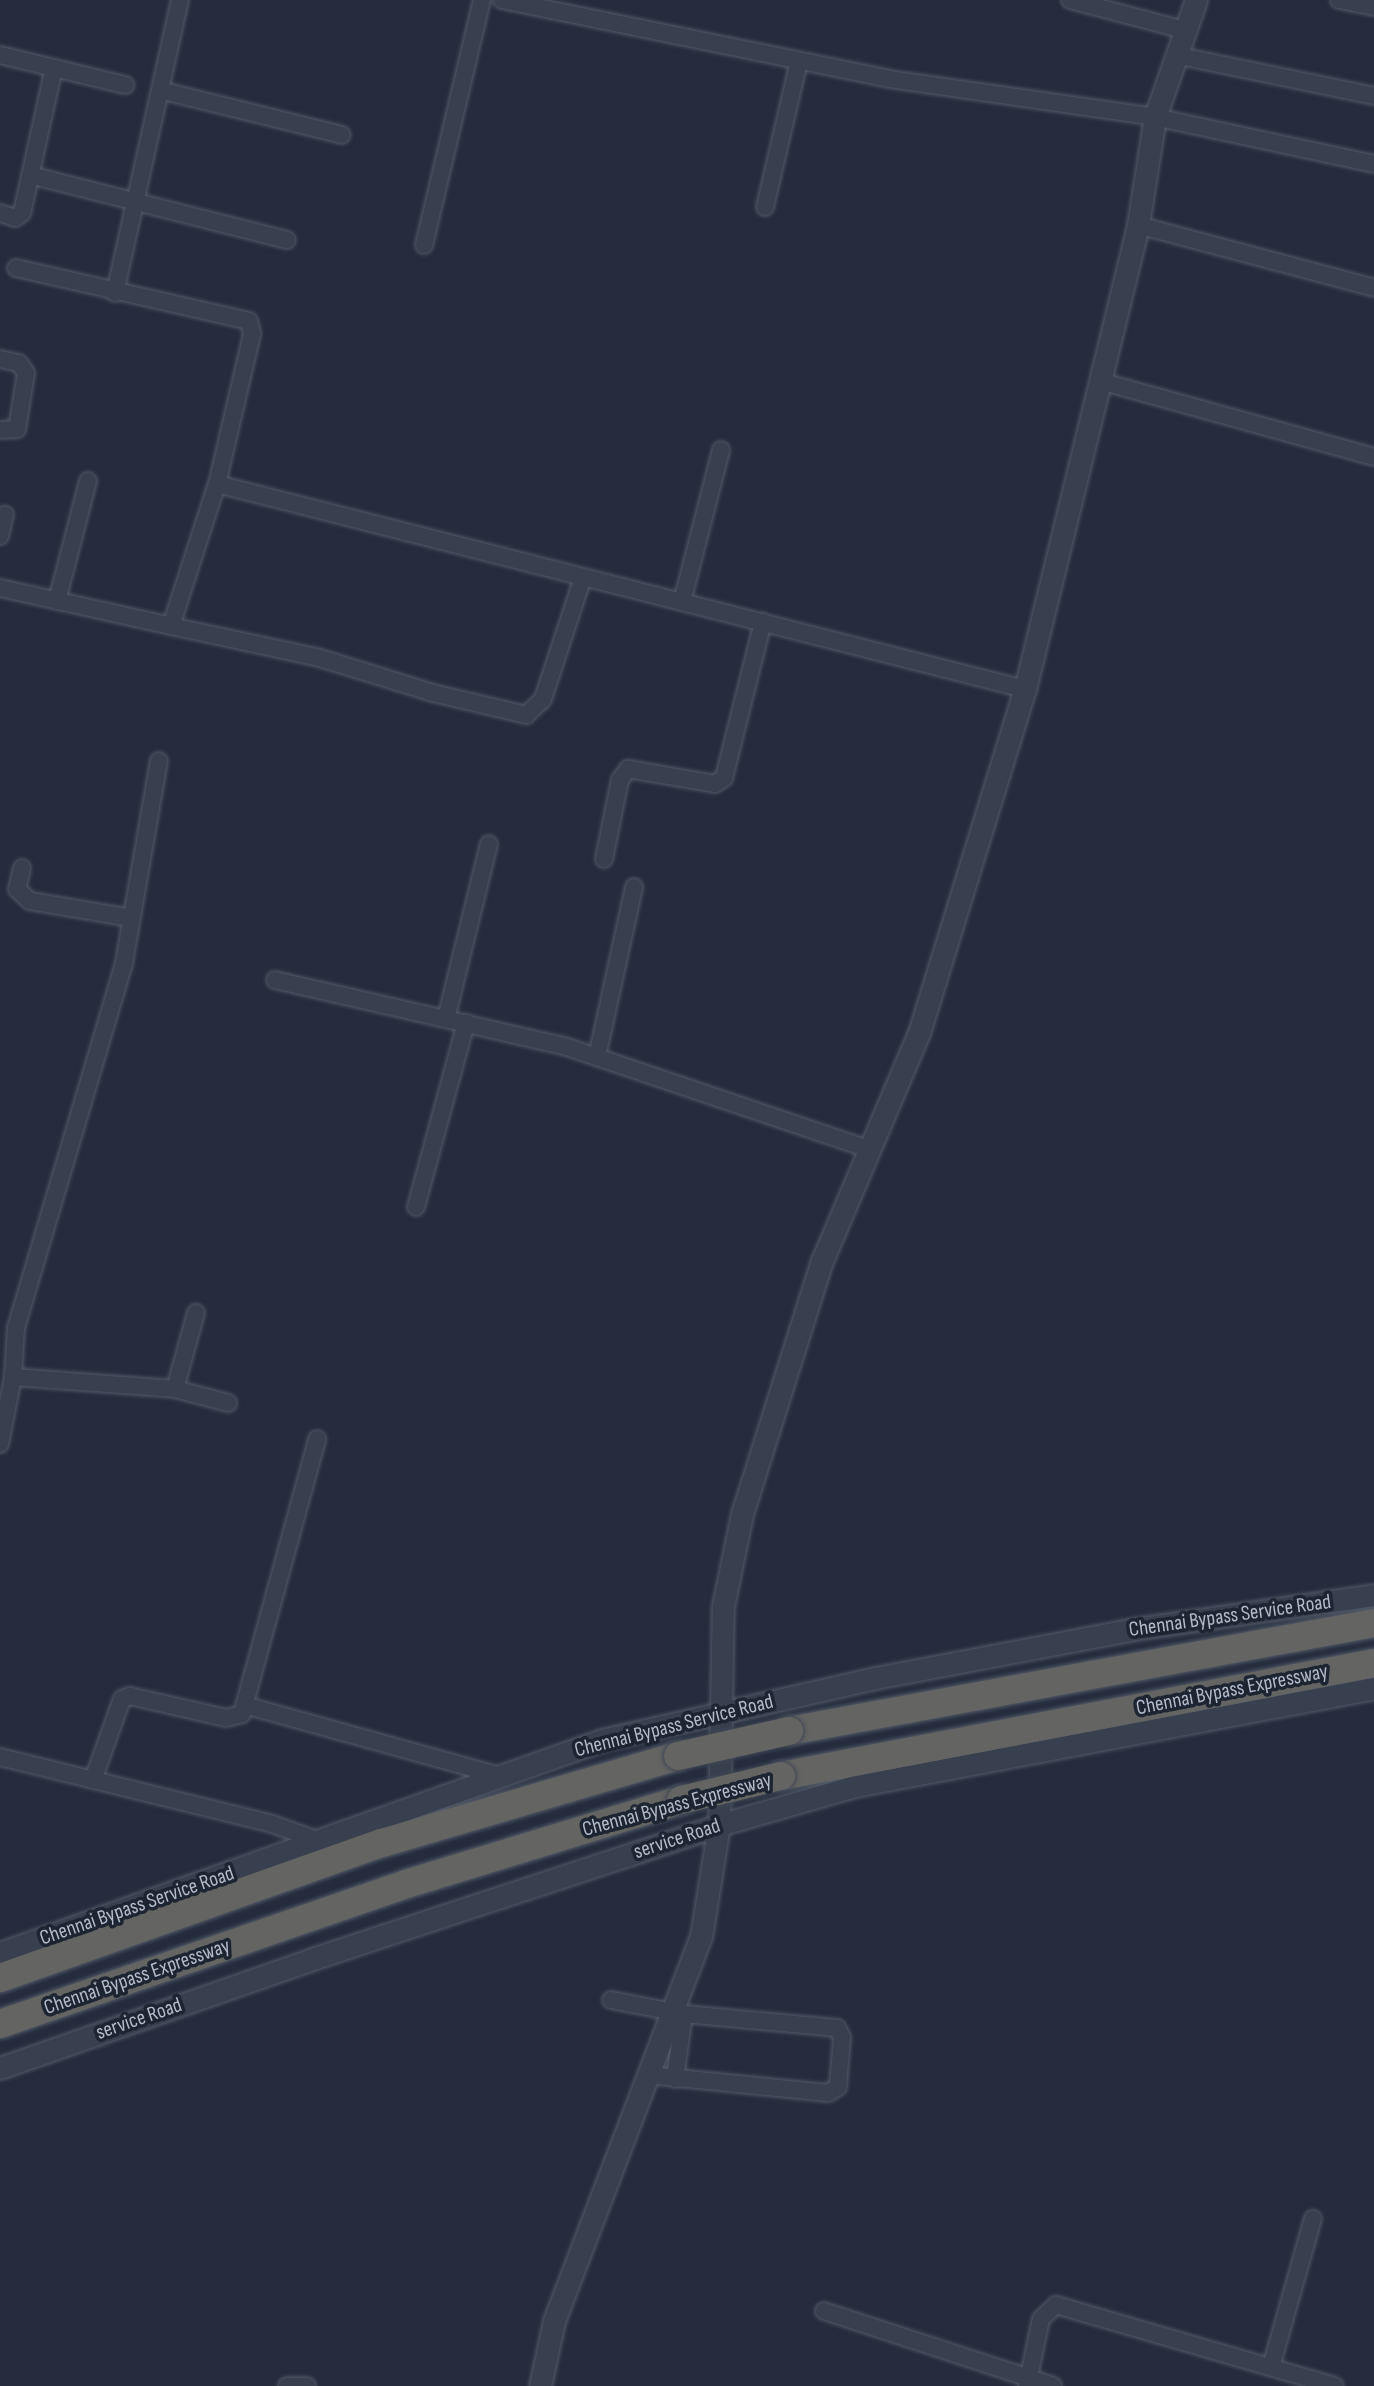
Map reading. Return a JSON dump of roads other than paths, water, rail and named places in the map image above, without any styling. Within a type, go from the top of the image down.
[{"type":"highway","name":"Chennai Bypass Expressway","points":[[0,1978],[382,1843],[678,1756],[789,1731],[1374,1623]]},
{"type":"highway","name":"Chennai Bypass Expressway","points":[[0,2024],[406,1884],[681,1800],[781,1776],[1374,1663]]},
{"type":"street","points":[[115,293],[163,92],[180,0]]},
{"type":"street","points":[[424,245],[482,0]]},
{"type":"street","points":[[502,0],[889,79],[1155,117],[1374,163]]},
{"type":"street","points":[[1070,0],[1184,30]]},
{"type":"street","points":[[540,2386],[554,2321],[648,2075],[677,2013],[701,1937],[719,1825],[723,1605],[742,1514],[822,1261],[919,1033],[1025,689],[1138,225],[1155,117],[1196,0]]},
{"type":"street","points":[[1339,0],[1374,7]]},
{"type":"street","points":[[0,55],[125,85]]},
{"type":"street","points":[[1175,55],[1374,96]]},
{"type":"street","points":[[765,207],[799,61]]},
{"type":"street","points":[[0,213],[15,218],[22,213],[54,68]]},
{"type":"street","points":[[163,92],[342,135]]},
{"type":"street","points":[[30,175],[287,240]]},
{"type":"street","points":[[1138,225],[1374,288]]},
{"type":"street","points":[[16,268],[115,293],[243,318],[253,326],[217,484],[171,626]]},
{"type":"street","points":[[0,359],[19,363],[26,373],[17,429],[0,430]]},
{"type":"street","points":[[1100,381],[1374,457]]},
{"type":"street","points":[[682,602],[721,450]]},
{"type":"street","points":[[57,601],[88,481]]},
{"type":"street","points":[[217,484],[1025,689]]},
{"type":"street","points":[[0,536],[5,514]]},
{"type":"street","points":[[0,589],[320,658],[433,693],[526,715],[544,699],[583,577]]},
{"type":"street","points":[[604,859],[621,780],[628,769],[715,784],[724,778],[762,622]]},
{"type":"street","points":[[0,1444],[3,1410],[13,1377],[16,1328],[124,963],[159,761]]},
{"type":"street","points":[[446,1019],[489,844]]},
{"type":"street","points":[[22,868],[17,889],[30,901],[132,918]]},
{"type":"street","points":[[597,1057],[634,887]]},
{"type":"street","points":[[275,980],[466,1023],[597,1057],[868,1149]]},
{"type":"street","points":[[416,1207],[466,1023]]},
{"type":"street","points":[[175,1389],[197,1313]]},
{"type":"street","points":[[13,1377],[175,1389],[228,1403]]},
{"type":"street","points":[[93,1780],[122,1699],[130,1696],[226,1718],[242,1714],[248,1706],[317,1438]]},
{"type":"street","name":"Chennai Bypass Service Road","points":[[0,1953],[602,1740],[876,1678],[1135,1629],[1374,1595]]},
{"type":"street","name":"service Road","points":[[0,2068],[328,1953],[719,1825],[855,1786],[1374,1688]]},
{"type":"street","points":[[248,1706],[500,1776]]},
{"type":"street","points":[[0,1757],[272,1824],[320,1841]]},
{"type":"street","points":[[611,2000],[677,2013],[837,2028],[842,2037],[838,2087],[828,2093],[648,2075]]},
{"type":"street","points":[[675,2079],[677,2013]]},
{"type":"street","points":[[1271,2367],[1313,2220]]},
{"type":"street","points":[[1028,2383],[1041,2319],[1056,2305],[1334,2386]]},
{"type":"street","points":[[824,2311],[1028,2383],[1053,2386]]},
{"type":"street","points":[[286,2386],[307,2386]]}]
